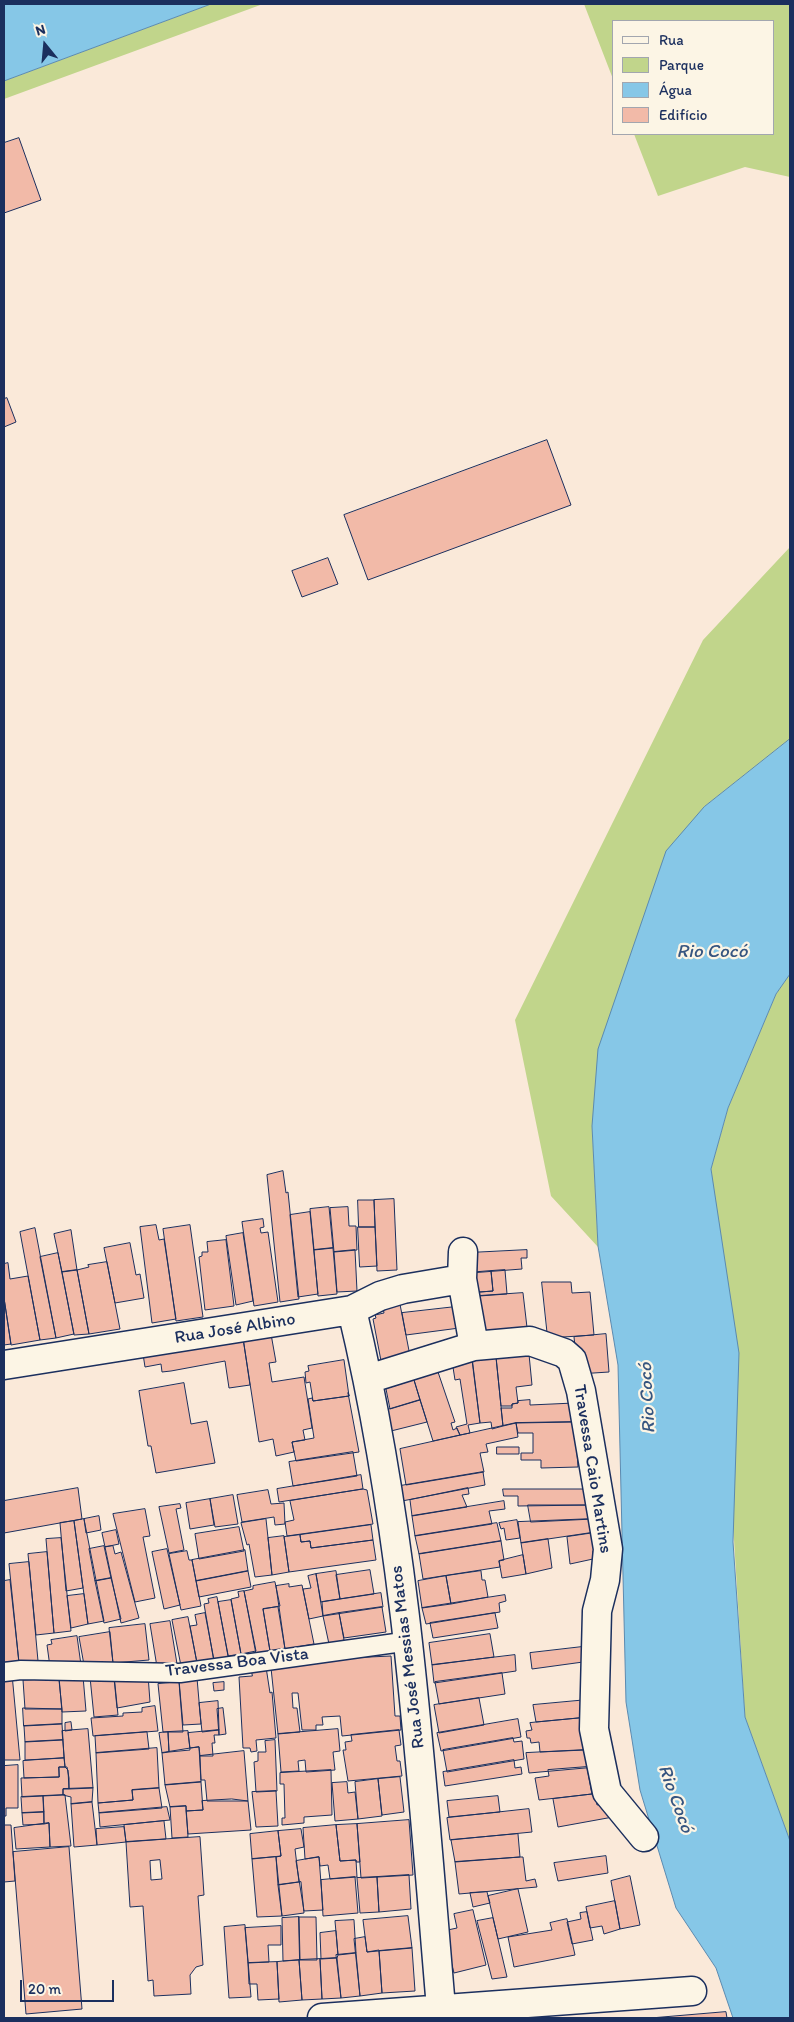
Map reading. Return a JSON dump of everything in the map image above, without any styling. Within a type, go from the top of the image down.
[{"type":"street","points":[[463,1252],[462,1279],[474,1346]]},
{"type":"street","name":"Rua José Albino","points":[[4,1365],[352,1310],[380,1296],[396,1291],[462,1279]]},
{"type":"street","name":"Rua José Messias Matos","points":[[352,1310],[368,1379],[410,1641],[442,2008]]},
{"type":"street","name":"Travessa Caio Martins","points":[[368,1379],[474,1346],[530,1341],[564,1353],[572,1360],[581,1391],[608,1549],[605,1580],[597,1611],[594,1729],[607,1792],[644,1837]]},
{"type":"street","points":[[322,2018],[442,2008],[573,2010],[692,1991]]},
{"type":"lane","name":"Travessa Boa Vista","points":[[4,1672],[21,1670],[180,1673],[410,1641]]},
{"type":"green space","points":[[211,4],[263,4],[4,99],[4,81]]},
{"type":"green space","points":[[584,4],[790,4],[790,177],[745,167],[658,196],[634,135],[774,135],[774,20],[612,20],[612,76]]},
{"type":"green space","points":[[790,547],[790,739],[704,807],[592,1126],[598,1247],[551,1196],[515,1020],[703,640]]},
{"type":"green space","points":[[790,974],[790,1841],[745,1717],[711,1169],[728,1108],[776,994]]},
{"type":"water","points":[[4,4],[211,4],[4,81]]},
{"type":"water","name":"Rio Cocó","points":[[790,739],[790,974],[776,994],[728,1108],[711,1169],[739,1353],[733,1542],[745,1717],[790,1841],[790,2018],[733,2018],[716,1968],[676,1908],[640,1790],[626,1702],[618,1365],[598,1246],[592,1126],[598,1049],[666,851],[704,807]]},
{"type":"building","points":[[19,138],[41,200],[4,213],[4,143]]},
{"type":"building","points":[[7,398],[16,422],[4,427],[4,399]]},
{"type":"building","points":[[547,440],[571,505],[368,580],[344,515]]},
{"type":"building","points":[[328,558],[338,584],[302,597],[292,571]]},
{"type":"building","points":[[283,1171],[286,1193],[288,1192],[299,1299],[280,1302],[267,1175]]},
{"type":"building","points":[[394,1199],[397,1270],[377,1271],[374,1200]]},
{"type":"building","points":[[358,1200],[374,1200],[375,1227],[359,1227]]},
{"type":"building","points":[[329,1207],[333,1248],[314,1250],[310,1209]]},
{"type":"building","points":[[348,1207],[349,1226],[356,1226],[357,1250],[334,1252],[330,1208]]},
{"type":"building","points":[[310,1212],[318,1294],[298,1297],[290,1215]]},
{"type":"building","points":[[263,1219],[264,1227],[260,1228],[261,1233],[268,1232],[278,1302],[254,1306],[242,1222]]},
{"type":"building","points":[[156,1225],[159,1240],[164,1239],[176,1319],[152,1323],[140,1227]]},
{"type":"building","points":[[190,1225],[203,1317],[176,1321],[163,1229]]},
{"type":"building","points":[[358,1227],[375,1227],[377,1266],[360,1267]]},
{"type":"building","points":[[35,1228],[56,1338],[40,1340],[20,1232]]},
{"type":"building","points":[[71,1230],[77,1270],[62,1272],[54,1234]]},
{"type":"building","points":[[243,1233],[253,1301],[236,1305],[226,1236]]},
{"type":"building","points":[[226,1240],[234,1306],[205,1310],[199,1257],[202,1256],[202,1252],[208,1252],[207,1242]]},
{"type":"building","points":[[130,1243],[136,1275],[140,1274],[144,1298],[115,1303],[104,1248]]},
{"type":"building","points":[[333,1248],[337,1294],[318,1296],[314,1250]]},
{"type":"building","points":[[355,1250],[357,1291],[337,1292],[334,1252]]},
{"type":"building","points":[[527,1250],[527,1258],[521,1258],[522,1269],[470,1273],[468,1253]]},
{"type":"building","points":[[58,1253],[74,1334],[56,1338],[40,1257]]},
{"type":"building","points":[[107,1262],[120,1329],[89,1334],[77,1270],[89,1267],[88,1265]]},
{"type":"building","points":[[8,1263],[10,1279],[28,1276],[40,1340],[11,1345],[4,1298],[4,1264]]},
{"type":"building","points":[[77,1270],[89,1334],[74,1335],[62,1272]]},
{"type":"building","points":[[505,1270],[507,1294],[479,1296],[479,1292],[493,1291],[491,1271]]},
{"type":"building","points":[[491,1271],[493,1291],[467,1293],[466,1273]]},
{"type":"building","points":[[542,1282],[571,1282],[572,1293],[590,1292],[594,1335],[548,1338]]},
{"type":"building","points":[[523,1293],[528,1336],[482,1339],[479,1296]]},
{"type":"building","points":[[398,1294],[411,1361],[382,1366],[373,1319],[376,1318],[375,1315],[384,1313],[381,1298]]},
{"type":"building","points":[[4,1298],[11,1344],[4,1345]]},
{"type":"building","points":[[464,1306],[467,1327],[406,1335],[402,1313]]},
{"type":"building","points":[[271,1334],[276,1362],[269,1363],[272,1382],[304,1377],[312,1428],[303,1430],[305,1440],[292,1442],[294,1452],[276,1456],[273,1439],[259,1442],[243,1338]]},
{"type":"building","points":[[606,1334],[609,1372],[578,1374],[574,1337]]},
{"type":"building","points":[[243,1338],[250,1385],[229,1388],[225,1361],[162,1372],[161,1364],[145,1367],[143,1354]]},
{"type":"building","points":[[528,1344],[532,1385],[516,1387],[518,1403],[512,1404],[512,1406],[501,1406],[496,1357]]},
{"type":"building","points":[[472,1357],[480,1423],[468,1425],[470,1433],[460,1435],[456,1427],[467,1424],[460,1379],[455,1380],[452,1361]]},
{"type":"building","points":[[496,1357],[503,1426],[492,1429],[491,1422],[480,1423],[472,1360]]},
{"type":"building","points":[[344,1360],[349,1396],[313,1401],[310,1382],[306,1383],[305,1372],[309,1371],[308,1366]]},
{"type":"building","points":[[438,1372],[455,1422],[451,1423],[453,1430],[457,1428],[460,1435],[433,1441],[414,1380]]},
{"type":"building","points":[[414,1380],[420,1400],[390,1409],[386,1389]]},
{"type":"building","points":[[184,1383],[191,1424],[207,1421],[215,1463],[156,1473],[151,1446],[148,1446],[139,1391]]},
{"type":"building","points":[[349,1396],[359,1452],[296,1461],[292,1442],[314,1438],[308,1399],[312,1398],[313,1401]]},
{"type":"building","points":[[420,1400],[427,1422],[391,1431],[387,1410]]},
{"type":"building","points":[[530,1400],[530,1405],[574,1403],[575,1422],[516,1423],[503,1426],[501,1408],[512,1408],[512,1404],[518,1403],[518,1401]]},
{"type":"building","points":[[575,1422],[578,1467],[541,1468],[541,1460],[521,1460],[521,1453],[533,1453],[533,1433],[518,1433],[516,1423]]},
{"type":"building","points":[[516,1423],[518,1437],[486,1444],[488,1452],[480,1453],[484,1472],[406,1485],[400,1449]]},
{"type":"building","points":[[497,1447],[519,1447],[519,1454],[497,1454]]},
{"type":"building","points":[[353,1452],[357,1476],[293,1486],[289,1462]]},
{"type":"building","points":[[483,1472],[485,1485],[402,1501],[400,1486]]},
{"type":"building","points":[[361,1475],[363,1489],[279,1502],[277,1489]]},
{"type":"building","points":[[78,1488],[82,1519],[4,1533],[4,1501]]},
{"type":"building","points":[[468,1488],[469,1494],[462,1495],[467,1507],[412,1516],[410,1500]]},
{"type":"building","points":[[363,1489],[367,1490],[373,1524],[287,1536],[285,1522],[294,1520],[290,1501]]},
{"type":"building","points":[[503,1489],[591,1489],[590,1505],[518,1506],[518,1496],[504,1496]]},
{"type":"building","points":[[268,1490],[271,1504],[284,1503],[285,1524],[275,1525],[274,1517],[242,1522],[237,1495]]},
{"type":"building","points":[[233,1495],[238,1524],[215,1527],[210,1499]]},
{"type":"building","points":[[210,1499],[214,1525],[190,1529],[186,1503]]},
{"type":"building","points":[[504,1501],[505,1509],[489,1511],[492,1524],[415,1536],[412,1516]]},
{"type":"building","points":[[180,1504],[181,1508],[176,1509],[184,1550],[169,1553],[159,1507]]},
{"type":"building","points":[[528,1505],[590,1505],[593,1519],[531,1522]]},
{"type":"building","points":[[145,1509],[150,1536],[143,1537],[155,1598],[135,1602],[113,1514]]},
{"type":"building","points":[[99,1516],[101,1530],[86,1533],[84,1519]]},
{"type":"building","points":[[84,1519],[104,1621],[88,1624],[74,1521]]},
{"type":"building","points":[[266,1519],[272,1575],[255,1577],[249,1544],[247,1545],[241,1523]]},
{"type":"building","points":[[593,1519],[595,1532],[521,1543],[518,1522]]},
{"type":"building","points":[[517,1520],[520,1538],[506,1540],[504,1528],[501,1529],[499,1523]]},
{"type":"building","points":[[74,1521],[83,1588],[66,1591],[60,1523]]},
{"type":"building","points":[[497,1523],[501,1541],[419,1554],[415,1536]]},
{"type":"building","points":[[371,1525],[373,1540],[311,1548],[310,1541],[301,1542],[300,1535]]},
{"type":"building","points":[[239,1527],[244,1551],[199,1559],[195,1534]]},
{"type":"building","points":[[116,1530],[119,1544],[105,1547],[102,1533]]},
{"type":"building","points":[[594,1533],[596,1550],[593,1551],[593,1559],[570,1564],[567,1537]]},
{"type":"building","points":[[300,1535],[301,1542],[310,1541],[311,1548],[373,1540],[376,1560],[289,1572],[284,1537]]},
{"type":"building","points":[[284,1536],[289,1572],[272,1575],[268,1538]]},
{"type":"building","points":[[61,1538],[71,1631],[54,1633],[46,1539]]},
{"type":"building","points":[[548,1539],[552,1568],[526,1574],[521,1543]]},
{"type":"building","points":[[501,1541],[504,1560],[499,1561],[500,1567],[423,1579],[419,1554]]},
{"type":"building","points":[[104,1546],[111,1578],[95,1581],[89,1549]]},
{"type":"building","points":[[113,1546],[115,1554],[121,1552],[139,1618],[121,1623],[105,1547]]},
{"type":"building","points":[[167,1549],[180,1605],[164,1609],[152,1552]]},
{"type":"building","points":[[245,1550],[248,1571],[196,1581],[192,1560]]},
{"type":"building","points":[[187,1551],[189,1560],[192,1560],[201,1606],[181,1610],[169,1554]]},
{"type":"building","points":[[47,1552],[54,1633],[36,1635],[28,1554]]},
{"type":"building","points":[[523,1555],[526,1574],[502,1578],[499,1561]]},
{"type":"building","points":[[29,1562],[38,1661],[19,1663],[9,1564]]},
{"type":"building","points":[[370,1570],[374,1594],[340,1599],[336,1575]]},
{"type":"building","points":[[248,1571],[251,1587],[199,1597],[196,1581]]},
{"type":"building","points":[[336,1571],[340,1599],[321,1602],[316,1574]]},
{"type":"building","points":[[481,1571],[482,1580],[485,1580],[488,1597],[451,1604],[446,1576]]},
{"type":"building","points":[[316,1574],[323,1616],[309,1619],[303,1589],[311,1588],[308,1576]]},
{"type":"building","points":[[446,1576],[451,1604],[422,1608],[418,1581]]},
{"type":"building","points":[[111,1578],[121,1619],[104,1623],[95,1581]]},
{"type":"building","points":[[10,1580],[19,1663],[4,1664],[4,1581]]},
{"type":"building","points":[[275,1582],[280,1606],[263,1609],[270,1651],[256,1654],[244,1591],[253,1589],[253,1586]]},
{"type":"building","points":[[289,1584],[289,1587],[302,1585],[314,1644],[285,1649],[276,1586]]},
{"type":"building","points":[[244,1591],[256,1651],[241,1654],[231,1599],[239,1597],[238,1592]]},
{"type":"building","points":[[381,1593],[383,1607],[323,1616],[322,1602]]},
{"type":"building","points":[[84,1594],[88,1624],[71,1628],[67,1596]]},
{"type":"building","points":[[505,1595],[506,1601],[499,1603],[500,1612],[426,1624],[422,1608]]},
{"type":"building","points":[[217,1597],[229,1660],[214,1662],[204,1604],[209,1603],[208,1599]]},
{"type":"building","points":[[231,1600],[241,1654],[228,1656],[218,1602]]},
{"type":"building","points":[[278,1607],[285,1649],[270,1651],[263,1609]]},
{"type":"building","points":[[382,1607],[386,1632],[344,1638],[339,1613]]},
{"type":"building","points":[[205,1613],[214,1660],[197,1663],[190,1626],[197,1625],[195,1615]]},
{"type":"building","points":[[339,1613],[344,1640],[329,1644],[323,1616]]},
{"type":"building","points":[[495,1613],[498,1628],[433,1638],[430,1623]]},
{"type":"building","points":[[188,1617],[197,1663],[181,1666],[172,1620]]},
{"type":"building","points":[[170,1621],[178,1670],[157,1667],[150,1624]]},
{"type":"building","points":[[145,1624],[149,1660],[113,1663],[109,1628]]},
{"type":"building","points":[[110,1632],[113,1663],[84,1665],[79,1637]]},
{"type":"building","points":[[490,1634],[494,1657],[432,1665],[429,1643]]},
{"type":"building","points":[[77,1636],[81,1665],[50,1667],[47,1645],[52,1644],[51,1640]]},
{"type":"building","points":[[582,1647],[583,1662],[532,1669],[530,1653]]},
{"type":"building","points":[[333,1654],[347,1658],[391,1656],[395,1716],[400,1716],[401,1730],[342,1736],[340,1716],[322,1717],[323,1725],[316,1725],[316,1730],[302,1730],[298,1693],[292,1693],[293,1708],[297,1708],[300,1732],[278,1734],[271,1668],[333,1661]]},
{"type":"building","points":[[515,1655],[516,1671],[434,1683],[432,1665]]},
{"type":"building","points":[[251,1667],[266,1667],[270,1693],[272,1692],[276,1738],[256,1740],[257,1751],[251,1752],[250,1748],[243,1748],[239,1677],[252,1676]]},
{"type":"building","points":[[502,1673],[505,1694],[439,1704],[435,1682]]},
{"type":"building","points":[[12,1674],[20,1760],[4,1760],[4,1675]]},
{"type":"building","points":[[53,1674],[53,1680],[59,1680],[62,1709],[25,1709],[23,1680],[43,1679],[42,1676]]},
{"type":"building","points":[[114,1675],[118,1715],[94,1717],[90,1677]]},
{"type":"building","points":[[148,1675],[150,1702],[117,1708],[114,1678]]},
{"type":"building","points":[[83,1676],[86,1711],[62,1712],[59,1677]]},
{"type":"building","points":[[197,1678],[201,1724],[183,1725],[179,1680]]},
{"type":"building","points":[[179,1682],[183,1732],[163,1732],[158,1684]]},
{"type":"building","points":[[224,1682],[224,1690],[214,1691],[213,1683]]},
{"type":"building","points":[[479,1698],[484,1725],[439,1733],[434,1705]]},
{"type":"building","points":[[587,1700],[589,1717],[536,1722],[533,1705]]},
{"type":"building","points":[[218,1701],[219,1730],[202,1732],[199,1703]]},
{"type":"building","points":[[155,1706],[158,1731],[93,1736],[91,1718],[123,1716],[123,1713],[142,1712],[142,1708]]},
{"type":"building","points":[[23,1708],[62,1709],[62,1724],[24,1726]]},
{"type":"building","points":[[223,1708],[226,1734],[219,1735],[217,1709]]},
{"type":"building","points":[[582,1718],[585,1750],[540,1752],[539,1742],[531,1743],[530,1738],[527,1738],[526,1731],[532,1730],[530,1723]]},
{"type":"building","points":[[518,1719],[521,1737],[441,1751],[437,1733]]},
{"type":"building","points":[[71,1722],[72,1730],[65,1731],[65,1723]]},
{"type":"building","points":[[62,1724],[63,1740],[25,1742],[24,1726]]},
{"type":"building","points":[[88,1729],[93,1788],[69,1789],[62,1731]]},
{"type":"building","points":[[338,1729],[340,1751],[333,1752],[335,1770],[306,1772],[305,1760],[298,1761],[299,1771],[281,1772],[278,1734]]},
{"type":"building","points":[[219,1730],[219,1735],[214,1735],[215,1743],[212,1743],[213,1756],[200,1756],[199,1747],[190,1748],[188,1733]]},
{"type":"building","points":[[399,1730],[401,1745],[395,1746],[402,1776],[348,1781],[343,1750],[346,1750],[345,1742],[352,1741],[351,1735]]},
{"type":"building","points":[[188,1731],[190,1750],[169,1752],[168,1732]]},
{"type":"building","points":[[147,1732],[149,1749],[96,1753],[95,1736]]},
{"type":"building","points":[[168,1732],[169,1752],[162,1753],[159,1733]]},
{"type":"building","points":[[513,1738],[514,1742],[522,1741],[524,1759],[447,1772],[443,1750]]},
{"type":"building","points":[[63,1740],[64,1758],[25,1760],[25,1742]]},
{"type":"building","points":[[275,1740],[277,1791],[256,1792],[254,1762],[258,1761],[258,1752],[266,1752],[265,1741]]},
{"type":"building","points":[[199,1747],[201,1782],[165,1785],[162,1753]]},
{"type":"building","points":[[157,1748],[159,1788],[132,1790],[133,1800],[98,1803],[96,1753]]},
{"type":"building","points":[[585,1750],[596,1767],[529,1773],[526,1753]]},
{"type":"building","points":[[244,1751],[248,1801],[207,1801],[205,1780],[201,1780],[200,1756]]},
{"type":"building","points":[[64,1758],[65,1767],[59,1767],[59,1777],[24,1778],[23,1761]]},
{"type":"building","points":[[514,1760],[515,1768],[521,1767],[522,1774],[445,1786],[443,1772]]},
{"type":"building","points":[[18,1765],[18,1808],[6,1808],[6,1816],[4,1816],[4,1766]]},
{"type":"building","points":[[59,1767],[67,1767],[69,1778],[69,1789],[63,1789],[63,1795],[22,1797],[21,1778],[59,1777]]},
{"type":"building","points":[[587,1767],[592,1794],[539,1800],[535,1778],[549,1776],[548,1770]]},
{"type":"building","points":[[331,1770],[332,1815],[304,1817],[304,1823],[282,1825],[282,1818],[285,1818],[284,1784],[280,1784],[280,1773]]},
{"type":"building","points":[[400,1777],[404,1812],[382,1815],[378,1779]]},
{"type":"building","points":[[378,1779],[382,1816],[358,1819],[355,1782]]},
{"type":"building","points":[[201,1782],[203,1810],[186,1811],[186,1806],[170,1807],[165,1785]]},
{"type":"building","points":[[347,1782],[348,1793],[355,1792],[358,1819],[335,1821],[332,1783]]},
{"type":"building","points":[[93,1788],[92,1802],[71,1804],[71,1797],[63,1795],[63,1789]]},
{"type":"building","points":[[159,1788],[162,1808],[99,1813],[98,1803],[133,1800],[132,1790]]},
{"type":"building","points":[[276,1791],[278,1826],[256,1827],[252,1792]]},
{"type":"building","points":[[595,1794],[597,1805],[610,1802],[613,1817],[558,1827],[553,1799]]},
{"type":"building","points":[[65,1795],[71,1846],[50,1847],[49,1823],[44,1824],[43,1796]]},
{"type":"building","points":[[43,1796],[44,1812],[22,1813],[21,1797]]},
{"type":"building","points":[[498,1796],[500,1812],[449,1817],[447,1801]]},
{"type":"building","points":[[232,1799],[248,1801],[251,1830],[188,1834],[186,1811],[203,1810],[202,1801]]},
{"type":"building","points":[[92,1802],[97,1845],[74,1847],[71,1804]]},
{"type":"building","points":[[186,1806],[188,1837],[172,1838],[170,1807]]},
{"type":"building","points":[[167,1807],[170,1820],[100,1827],[99,1813]]},
{"type":"building","points":[[529,1809],[532,1832],[450,1840],[447,1818]]},
{"type":"building","points":[[44,1812],[44,1824],[23,1825],[22,1813]]},
{"type":"building","points":[[409,1820],[413,1875],[361,1878],[357,1824]]},
{"type":"building","points":[[164,1821],[166,1839],[126,1842],[124,1825]]},
{"type":"building","points":[[49,1823],[50,1847],[16,1849],[14,1828]]},
{"type":"building","points":[[357,1824],[360,1862],[356,1862],[356,1860],[340,1861],[336,1825]]},
{"type":"building","points":[[4,1825],[11,1825],[15,1881],[4,1882]]},
{"type":"building","points":[[336,1825],[340,1861],[356,1860],[357,1877],[330,1879],[328,1865],[320,1866],[319,1857],[305,1859],[303,1828]]},
{"type":"building","points":[[124,1827],[126,1842],[97,1845],[96,1829]]},
{"type":"building","points":[[301,1829],[304,1847],[295,1849],[299,1882],[278,1885],[276,1857],[281,1856],[278,1831]]},
{"type":"building","points":[[278,1831],[281,1856],[252,1859],[250,1834]]},
{"type":"building","points":[[518,1834],[520,1857],[455,1862],[451,1840]]},
{"type":"building","points":[[200,1837],[204,1895],[198,1896],[203,1965],[196,1967],[190,1975],[191,1994],[154,1996],[153,1980],[148,1981],[143,1906],[130,1907],[126,1842]],"holes":[[[160,1860],[162,1879],[151,1880],[150,1861]]]},
{"type":"building","points":[[69,1847],[82,2009],[26,2014],[13,1852]]},
{"type":"building","points":[[606,1856],[608,1873],[558,1881],[554,1863]]},
{"type":"building","points":[[276,1857],[282,1916],[257,1917],[252,1859]]},
{"type":"building","points":[[319,1857],[323,1910],[304,1911],[296,1861]]},
{"type":"building","points":[[523,1857],[526,1881],[535,1879],[537,1887],[459,1894],[455,1862]]},
{"type":"building","points":[[409,1875],[411,1909],[379,1912],[377,1877]]},
{"type":"building","points":[[630,1876],[640,1925],[620,1929],[611,1881]]},
{"type":"building","points":[[355,1877],[358,1913],[323,1916],[321,1880]]},
{"type":"building","points":[[377,1877],[379,1912],[360,1913],[357,1878]]},
{"type":"building","points":[[301,1882],[304,1913],[282,1916],[278,1885]]},
{"type":"building","points":[[518,1889],[528,1932],[498,1939],[488,1896]]},
{"type":"building","points":[[487,1892],[490,1903],[473,1907],[470,1893]]},
{"type":"building","points":[[615,1901],[620,1929],[604,1934],[602,1926],[590,1928],[586,1907]]},
{"type":"building","points":[[473,1910],[486,1965],[454,1973],[443,1931],[457,1928],[454,1914]]},
{"type":"building","points":[[587,1912],[593,1940],[572,1944],[567,1922],[581,1919],[580,1913]]},
{"type":"building","points":[[408,1916],[412,1948],[367,1952],[363,1920]]},
{"type":"building","points":[[299,1917],[300,1960],[283,1961],[282,1918]]},
{"type":"building","points":[[299,1917],[316,1917],[317,1960],[300,1960]]},
{"type":"building","points":[[493,1918],[507,1977],[492,1979],[477,1921]]},
{"type":"building","points":[[567,1919],[575,1955],[514,1967],[508,1937],[552,1930],[550,1923]]},
{"type":"building","points":[[354,1920],[356,1953],[338,1955],[335,1921]]},
{"type":"building","points":[[245,1925],[251,1997],[229,1998],[224,1927]]},
{"type":"building","points":[[281,1926],[281,1945],[268,1945],[269,1962],[248,1963],[245,1928]]},
{"type":"building","points":[[336,1931],[337,1958],[321,1959],[320,1933]]},
{"type":"building","points":[[365,1937],[367,1952],[379,1950],[382,1993],[360,1996],[354,1939]]},
{"type":"building","points":[[412,1948],[415,1991],[382,1993],[379,1951]]},
{"type":"building","points":[[356,1953],[360,1996],[341,1998],[336,1955]]},
{"type":"building","points":[[337,1958],[341,1998],[322,1999],[320,1959]]},
{"type":"building","points":[[320,1959],[322,1999],[302,2000],[299,1960]]},
{"type":"building","points":[[299,1960],[302,2000],[279,2002],[277,1962]]},
{"type":"building","points":[[277,1962],[279,1999],[258,2000],[257,1984],[249,1984],[248,1963]]},
{"type":"building","points":[[726,2012],[727,2018],[651,2018]]}]
